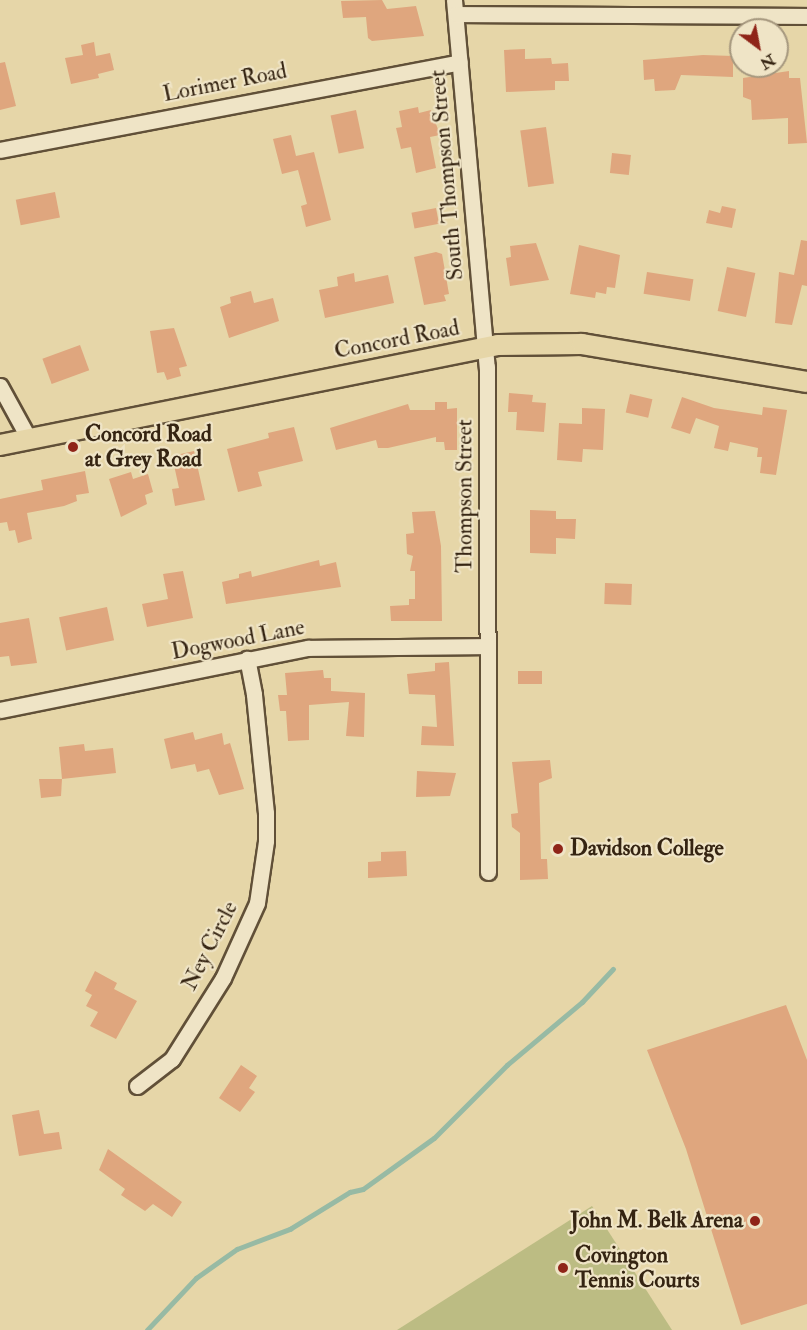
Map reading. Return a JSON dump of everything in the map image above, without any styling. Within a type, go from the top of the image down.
[{"type":"main road","name":"Concord Road","points":[[1,446],[485,347],[582,344],[807,382]]},
{"type":"street","points":[[455,7],[807,16]]},
{"type":"street","name":"South Thompson Street","points":[[455,7],[485,347]]},
{"type":"street","name":"Lorimer Road","points":[[0,150],[460,62]]},
{"type":"street","name":"Thompson Street","points":[[485,347],[488,872]]},
{"type":"street","points":[[0,386],[29,439]]},
{"type":"street","name":"Dogwood Lane","points":[[0,710],[308,648],[487,646]]},
{"type":"street","name":"Ney Circle","points":[[137,1086],[172,1059],[223,978],[257,903],[266,841],[266,813],[255,694],[247,659]]},
{"type":"green space","name":"Covington Tennis Courts","points":[[592,1206],[672,1330],[397,1330]]},
{"type":"building","points":[[382,0],[387,9],[416,6],[424,36],[372,41],[368,38],[366,17],[343,18],[341,1]]},
{"type":"building","points":[[94,42],[96,56],[110,53],[114,70],[98,74],[99,78],[71,84],[65,58],[83,55],[81,45]]},
{"type":"building","points":[[525,49],[525,59],[551,58],[552,64],[568,63],[569,81],[555,81],[555,90],[506,92],[504,50]]},
{"type":"building","points":[[703,55],[729,56],[729,77],[681,75],[675,90],[655,91],[654,79],[644,80],[643,60]]},
{"type":"building","points":[[5,62],[16,106],[0,110],[0,63]]},
{"type":"building","points":[[743,78],[800,78],[807,143],[788,144],[788,118],[752,120],[751,100],[743,97]]},
{"type":"building","points":[[418,107],[419,113],[431,110],[440,135],[430,137],[436,168],[416,173],[411,147],[401,149],[396,128],[402,127],[399,111]]},
{"type":"building","points":[[356,110],[364,148],[339,154],[331,115]]},
{"type":"building","points":[[546,127],[554,183],[528,187],[520,131]]},
{"type":"building","points":[[291,135],[296,156],[314,152],[331,220],[306,227],[301,206],[307,204],[298,170],[282,174],[273,139]]},
{"type":"building","points":[[612,153],[631,155],[629,175],[610,173]]},
{"type":"building","points":[[55,192],[60,218],[21,225],[16,200]]},
{"type":"building","points":[[722,206],[736,209],[732,228],[706,223],[709,210],[720,213]]},
{"type":"building","points":[[436,208],[439,224],[415,228],[411,213]]},
{"type":"building","points":[[801,240],[807,241],[807,286],[802,285],[792,325],[775,323],[779,272],[794,275]]},
{"type":"building","points":[[536,243],[549,280],[510,286],[506,258],[511,257],[510,246]]},
{"type":"building","points":[[579,245],[620,255],[615,288],[607,287],[606,294],[596,292],[595,298],[570,294]]},
{"type":"building","points":[[436,252],[442,254],[449,294],[444,295],[446,301],[424,305],[414,257]]},
{"type":"building","points":[[727,267],[755,273],[746,317],[718,311]]},
{"type":"building","points":[[647,272],[693,279],[690,301],[644,294]]},
{"type":"building","points":[[354,273],[355,282],[388,275],[394,303],[325,318],[319,290],[338,286],[337,277]]},
{"type":"building","points":[[251,291],[254,303],[273,298],[279,321],[229,338],[220,307],[231,303],[230,297]]},
{"type":"building","points":[[174,328],[187,366],[179,368],[181,376],[167,380],[164,372],[157,373],[150,331]]},
{"type":"building","points":[[80,345],[89,370],[52,384],[42,359]]},
{"type":"building","points":[[509,393],[533,395],[532,402],[546,403],[544,432],[516,430],[517,412],[508,412]]},
{"type":"building","points":[[630,394],[652,399],[648,418],[626,413]]},
{"type":"building","points":[[682,397],[714,408],[762,415],[763,407],[787,410],[776,475],[760,473],[762,457],[757,457],[758,448],[730,442],[728,451],[714,448],[719,426],[696,418],[690,434],[671,428]]},
{"type":"building","points":[[435,402],[447,402],[447,409],[457,408],[457,450],[445,450],[444,442],[436,442],[436,437],[388,448],[378,448],[376,440],[336,450],[330,428],[408,404],[410,410],[435,410]]},
{"type":"building","points":[[582,408],[605,409],[603,450],[583,449],[582,462],[557,460],[559,423],[582,424]]},
{"type":"building","points":[[294,427],[303,461],[258,472],[262,486],[238,492],[227,449],[269,438],[268,433]]},
{"type":"building","points":[[194,451],[205,500],[175,506],[172,489],[179,488],[172,456]]},
{"type":"building","points":[[85,471],[89,493],[76,495],[77,501],[64,506],[27,513],[32,539],[18,543],[15,530],[9,531],[7,522],[0,523],[0,499],[43,490],[41,480]]},
{"type":"building","points":[[131,472],[133,479],[148,474],[153,492],[145,495],[147,504],[121,517],[109,479]]},
{"type":"building","points":[[530,510],[556,511],[556,519],[576,519],[575,539],[556,538],[556,554],[530,553]]},
{"type":"building","points":[[435,511],[441,546],[442,621],[391,621],[390,606],[409,605],[409,599],[415,599],[415,571],[410,571],[413,556],[407,554],[406,534],[414,533],[412,512]]},
{"type":"building","points":[[319,560],[320,566],[336,562],[341,587],[226,604],[222,582],[239,578],[239,574],[251,571],[252,577]]},
{"type":"building","points":[[183,571],[193,618],[147,627],[142,604],[168,599],[163,574]]},
{"type":"building","points":[[605,583],[632,584],[631,605],[604,604]]},
{"type":"building","points":[[107,607],[114,640],[66,650],[59,617]]},
{"type":"building","points":[[29,618],[37,663],[11,666],[9,656],[0,657],[0,623]]},
{"type":"building","points":[[449,662],[454,746],[421,745],[422,726],[437,727],[435,695],[409,694],[407,674],[435,671],[435,663]]},
{"type":"building","points":[[323,670],[324,678],[331,678],[331,691],[365,693],[364,737],[346,736],[349,702],[309,705],[309,740],[288,741],[286,711],[280,711],[278,695],[287,695],[285,673]]},
{"type":"building","points":[[518,671],[542,671],[542,684],[518,684]]},
{"type":"building","points":[[193,732],[195,740],[222,733],[224,745],[230,743],[244,789],[219,795],[209,769],[197,772],[195,764],[171,769],[164,739]]},
{"type":"building","points":[[84,744],[85,751],[113,748],[116,773],[62,779],[59,747]]},
{"type":"building","points":[[550,760],[552,778],[539,783],[541,859],[547,859],[548,879],[520,880],[520,833],[512,827],[511,814],[518,813],[512,762]]},
{"type":"building","points":[[417,771],[456,773],[450,796],[416,797]]},
{"type":"building","points":[[39,779],[62,779],[61,796],[41,798]]},
{"type":"building","points":[[406,851],[407,876],[368,878],[368,862],[381,861],[381,852]]},
{"type":"building","points":[[95,971],[117,983],[114,989],[137,1001],[116,1039],[90,1026],[98,1012],[86,1006],[92,995],[85,991]]},
{"type":"building","points":[[786,1005],[807,1060],[807,1304],[741,1325],[686,1149],[647,1050]]},
{"type":"building","points":[[241,1065],[257,1076],[249,1088],[255,1092],[240,1112],[219,1098]]},
{"type":"building","points":[[39,1110],[44,1134],[59,1132],[62,1149],[19,1156],[12,1115]]},
{"type":"building","points":[[108,1149],[182,1202],[172,1217],[153,1204],[145,1211],[121,1195],[125,1189],[99,1170]]},
{"type":"waterway","points":[[147,1330],[196,1278],[237,1249],[290,1229],[350,1192],[363,1189],[434,1138],[507,1065],[582,1002],[613,969]]},
{"type":"place","name":"Concord Road at Grey Road","points":[[73,447]]},
{"type":"place","name":"Davidson College","points":[[558,849]]},
{"type":"place","name":"John M. Belk Arena","points":[[755,1221]]},
{"type":"place","name":"Covington Tennis Courts","points":[[563,1268]]}]
